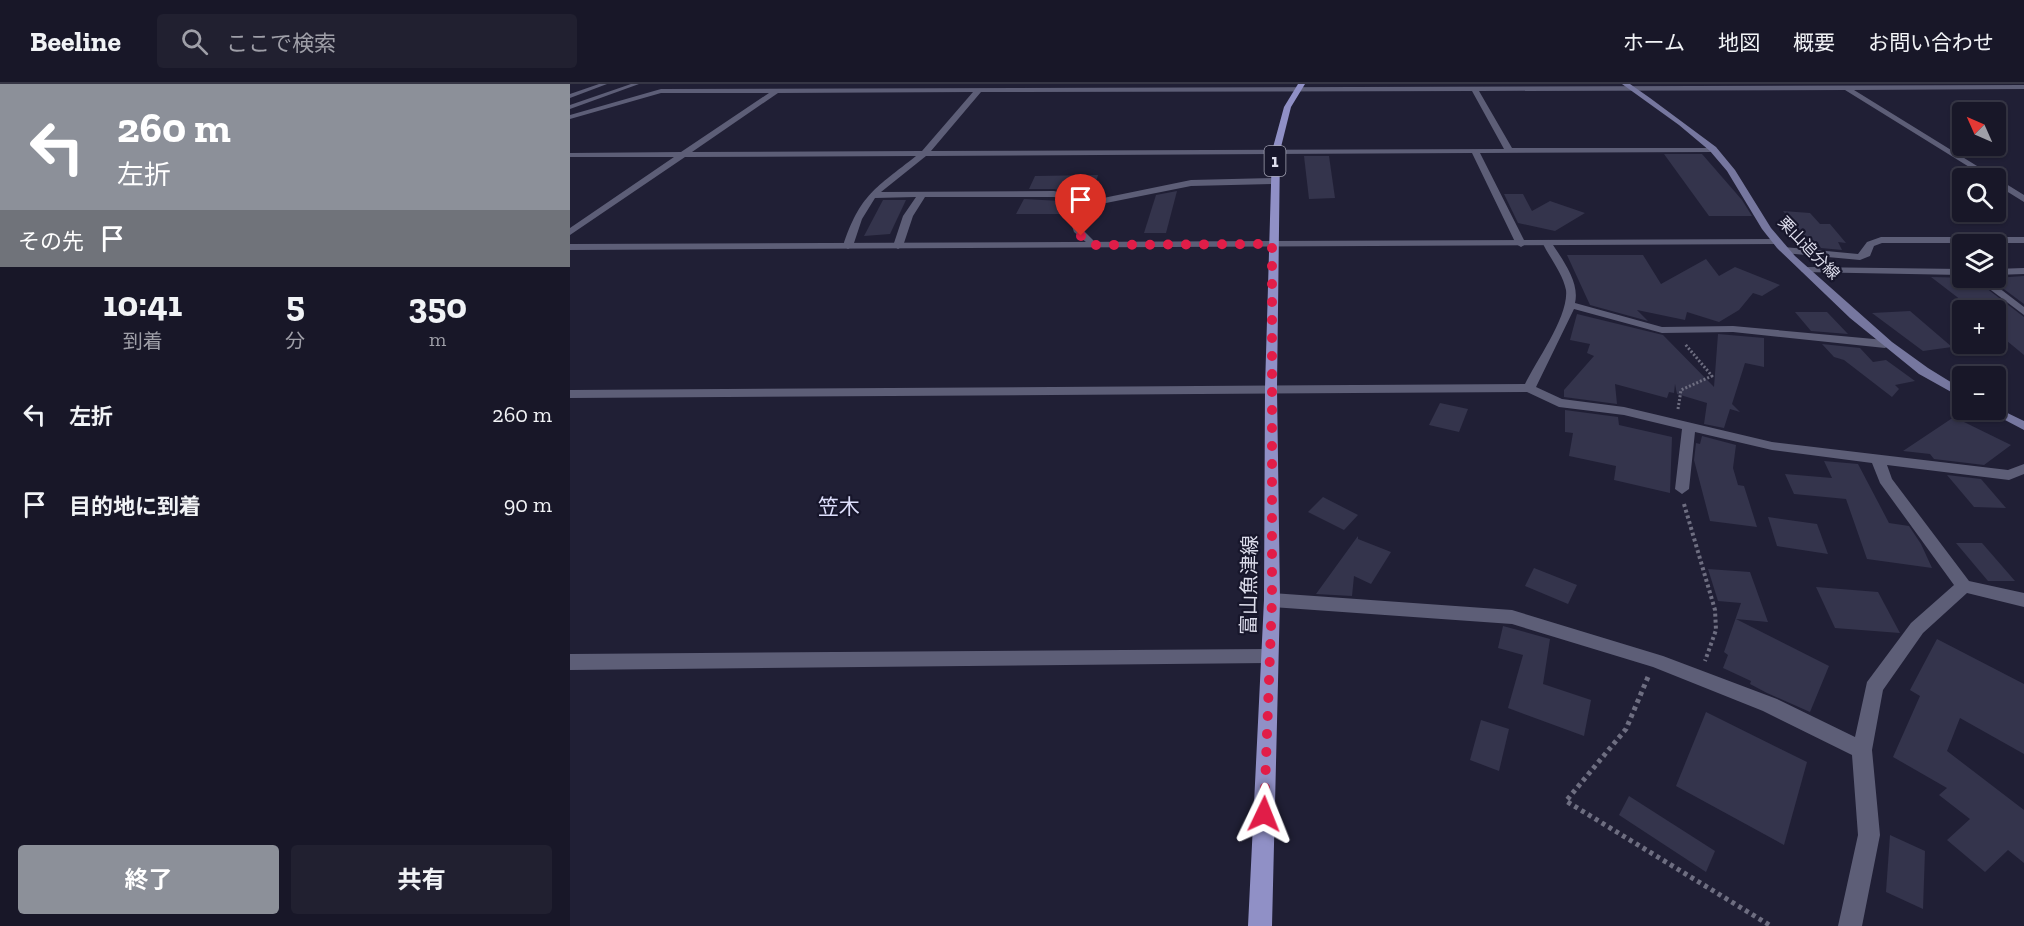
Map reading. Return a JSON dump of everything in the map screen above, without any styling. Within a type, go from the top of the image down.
[{"type":"main road","name":"栗山追分線","points":[[1628,86],[1714,150],[1728,166],[1753,210],[1780,246],[1885,344],[1907,361],[1952,388]]},
{"type":"main road","name":"1","points":[[1272,244],[1275,151],[1280,126],[1300,87]]},
{"type":"main road","name":"富山魚津線","points":[[1260,926],[1268,656],[1272,600],[1272,244]]},
{"type":"main road","points":[[2006,417],[2024,426]]},
{"type":"street","points":[[661,91],[668,84]]},
{"type":"street","points":[[1843,86],[1976,168]]},
{"type":"street","points":[[570,117],[661,91],[1276,87],[2024,87]]},
{"type":"street","points":[[1475,88],[1509,150]]},
{"type":"street","points":[[848,246],[855,221],[863,205],[925,153],[979,90]]},
{"type":"street","points":[[570,232],[776,91]]},
{"type":"street","points":[[1474,150],[1521,244]]},
{"type":"street","points":[[570,155],[1714,150]]},
{"type":"street","points":[[1072,207],[1191,183],[1274,181]]},
{"type":"street","points":[[2006,187],[2024,199]]},
{"type":"street","points":[[898,246],[908,216],[922,194]]},
{"type":"street","points":[[873,195],[1054,194],[1067,197],[1072,207],[1071,220],[1081,236],[1093,245]]},
{"type":"street","points":[[570,247],[1548,244],[1780,246],[1860,257],[1866,254],[1870,244],[1881,240],[2024,240]]},
{"type":"street","points":[[1529,388],[1570,305],[1571,291],[1548,244]]},
{"type":"street","points":[[1806,270],[1952,272]]},
{"type":"street","points":[[2006,272],[2024,271]]},
{"type":"street","points":[[1993,288],[2024,312]]},
{"type":"street","points":[[1570,305],[1673,331],[1733,329],[1885,344]]},
{"type":"street","points":[[570,394],[1529,388],[1559,403],[1624,411],[1772,446],[2009,475],[2024,469]]},
{"type":"street","points":[[1682,489],[1689,428]]},
{"type":"street","points":[[1878,460],[1886,480],[1964,586],[2024,600]]},
{"type":"street","points":[[1850,926],[1869,835],[1862,750],[1874,688],[1917,628],[1964,586]]},
{"type":"street","points":[[1272,600],[1512,617],[1657,661],[1770,705],[1862,750]]},
{"type":"street","points":[[570,662],[1268,656]]},
{"type":"lane","points":[[570,96],[604,84]]},
{"type":"lane","points":[[570,107],[636,84]]},
{"type":"path","points":[[1673,331],[1712,376],[1681,390],[1678,409],[1689,428]]},
{"type":"path","points":[[1682,489],[1688,528],[1702,563],[1716,628],[1699,677]]},
{"type":"path","points":[[1657,661],[1642,688],[1626,729],[1566,801],[1771,926]]},
{"type":"building","points":[[1664,154],[1702,154],[1742,200],[1752,216],[1709,216]]},
{"type":"building","points":[[1304,156],[1329,156],[1335,198],[1309,199]]},
{"type":"building","points":[[1098,175],[1091,198],[1075,201],[1071,193],[1054,189],[1029,189],[1035,176]]},
{"type":"building","points":[[1177,191],[1166,233],[1144,233],[1156,195]]},
{"type":"building","points":[[1504,194],[1523,194],[1532,211],[1550,201],[1585,213],[1555,231],[1518,223]]},
{"type":"building","points":[[1024,199],[1061,201],[1066,214],[1016,214]]},
{"type":"building","points":[[883,200],[906,200],[890,234],[864,236]]},
{"type":"building","points":[[1783,211],[1810,213],[1820,224],[1830,224],[1846,243],[1838,242],[1842,250],[1821,248],[1817,242],[1809,242]]},
{"type":"building","points":[[1567,255],[1643,255],[1661,284],[1706,259],[1719,276],[1735,267],[1780,285],[1762,296],[1753,293],[1739,310],[1719,322],[1687,312],[1685,320],[1637,310],[1648,321],[1590,305]]},
{"type":"building","points":[[2024,276],[2024,304],[2002,288],[2006,288],[2006,277]]},
{"type":"building","points":[[1931,277],[1952,278],[1952,288],[1986,288],[2002,300],[1961,300]]},
{"type":"building","points":[[2006,303],[2024,317],[2024,355],[2006,340]]},
{"type":"building","points":[[1910,311],[1952,347],[1923,351],[1872,313]]},
{"type":"building","points":[[1795,312],[1827,312],[1848,334],[1811,331]]},
{"type":"building","points":[[1577,314],[1663,335],[1714,387],[1718,334],[1764,338],[1764,367],[1745,363],[1732,404],[1740,412],[1730,409],[1724,428],[1704,424],[1707,403],[1677,394],[1675,384],[1674,393],[1669,392],[1667,398],[1615,384],[1617,404],[1564,397],[1564,390],[1594,356],[1587,353],[1590,344],[1570,340]]},
{"type":"building","points":[[1822,344],[1860,348],[1873,362],[1886,360],[1915,381],[1895,385],[1899,389],[1892,397],[1844,360],[1834,357]]},
{"type":"building","points":[[1440,403],[1468,409],[1459,432],[1429,425]]},
{"type":"building","points":[[1565,410],[1618,417],[1619,425],[1672,437],[1670,493],[1614,480],[1616,466],[1569,456],[1573,433],[1565,432]]},
{"type":"building","points":[[1952,418],[1960,420],[2011,445],[1984,465],[1934,459],[1930,454],[1903,451]]},
{"type":"building","points":[[1702,436],[1736,445],[1733,468],[1738,485],[1744,486],[1757,527],[1710,521],[1694,460],[1696,443],[1700,444]]},
{"type":"building","points":[[1824,461],[1858,464],[1889,523],[1909,526],[1921,544],[1932,568],[1867,559],[1846,499],[1794,494],[1785,474],[1832,478]]},
{"type":"building","points":[[1947,475],[1981,479],[2006,508],[1974,507]]},
{"type":"building","points":[[1323,497],[1358,515],[1344,530],[1308,512]]},
{"type":"building","points":[[1768,517],[1817,524],[1828,554],[1777,546]]},
{"type":"building","points":[[1358,536],[1358,539],[1391,552],[1371,584],[1354,576],[1352,596],[1316,594]]},
{"type":"building","points":[[1956,543],[1982,543],[2015,581],[1988,581]]},
{"type":"building","points":[[1534,568],[1577,585],[1568,604],[1525,586]]},
{"type":"building","points":[[1708,569],[1750,572],[1768,622],[1736,619],[1829,666],[1810,712],[1767,693],[1750,684],[1751,681],[1723,668],[1728,655],[1724,652],[1741,603],[1718,601]]},
{"type":"building","points":[[1816,587],[1878,592],[1900,633],[1835,628]]},
{"type":"building","points":[[1503,626],[1550,639],[1543,684],[1591,700],[1584,736],[1508,708],[1523,655],[1498,648]]},
{"type":"building","points":[[1937,639],[2024,684],[2024,754],[1960,718],[1947,751],[2024,810],[2024,863],[2008,850],[1985,872],[1947,840],[1970,819],[1939,795],[1947,788],[1893,757],[1920,696],[1910,690]]},
{"type":"building","points":[[1706,712],[1807,762],[1784,845],[1676,786]]},
{"type":"building","points":[[1481,720],[1509,729],[1499,771],[1470,760]]},
{"type":"building","points":[[1629,796],[1715,851],[1706,872],[1619,815]]},
{"type":"building","points":[[1890,835],[1925,851],[1923,909],[1886,892]]},
{"type":"district","name":"笠木","points":[[839,506]]},
{"type":"route","points":[[1081,236],[1093,245],[1272,244],[1272,600],[1268,656],[1264,814]]}]
